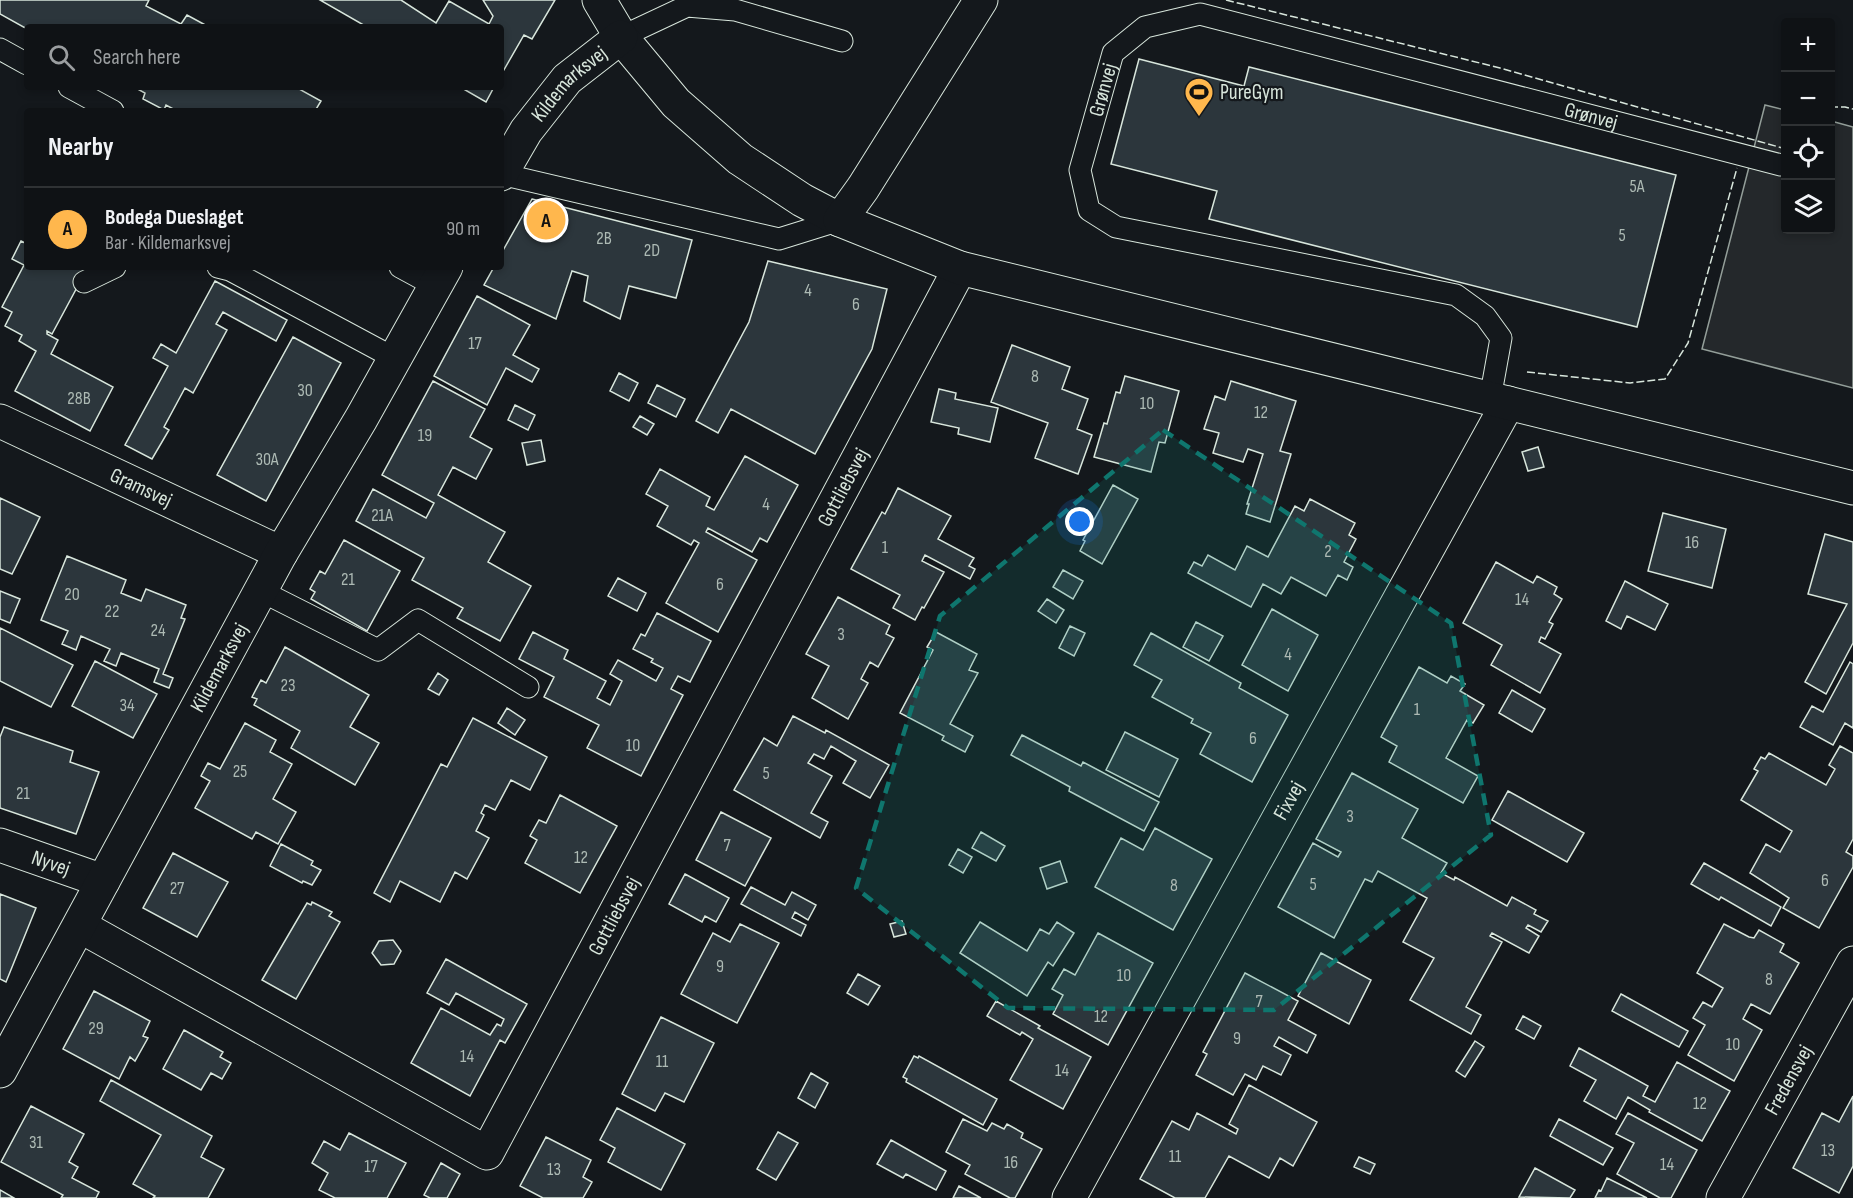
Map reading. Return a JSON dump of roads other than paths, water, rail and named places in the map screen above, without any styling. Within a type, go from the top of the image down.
[{"type":"street","name":"Kildemarksvej","points":[[504,169],[526,131],[567,79],[621,37],[598,0]]},
{"type":"street","points":[[840,220],[863,189],[981,0]]},
{"type":"street","points":[[621,37],[676,103],[740,159],[802,200],[840,220],[960,268],[1853,488]]},
{"type":"street","name":"Gottliebsvej","points":[[80,926],[487,1153],[960,268]]},
{"type":"street","name":"Kildemarksvej","points":[[0,1071],[281,554],[361,419],[440,276]]},
{"type":"street","name":"Fixvej","points":[[1069,1198],[1499,401]]},
{"type":"street","name":"Gramsvej","points":[[0,421],[281,554]]},
{"type":"street","name":"Nyvej","points":[[0,845],[103,881]]},
{"type":"street","name":"Fredensvej","points":[[1723,1198],[1853,963]]},
{"type":"lane","points":[[621,37],[687,6],[735,10],[842,41]]},
{"type":"lane","name":"Grønvej","points":[[1499,401],[1501,338],[1485,316],[1456,295],[1116,227],[1089,210],[1080,170],[1113,53],[1145,27],[1200,14],[1780,165]]},
{"type":"lane","points":[[0,49],[24,62]]},
{"type":"lane","points":[[74,90],[108,108]]},
{"type":"lane","points":[[504,175],[779,239],[840,220]]},
{"type":"lane","points":[[84,282],[109,270]]},
{"type":"lane","points":[[230,270],[394,358]]},
{"type":"lane","points":[[413,270],[440,276]]},
{"type":"lane","points":[[261,591],[378,650],[418,620],[528,687]]},
{"type":"place","name":"PureGym","points":[[1199,118]]},
{"type":"place","name":"Bodega Dueslaget","points":[[546,220]]}]
